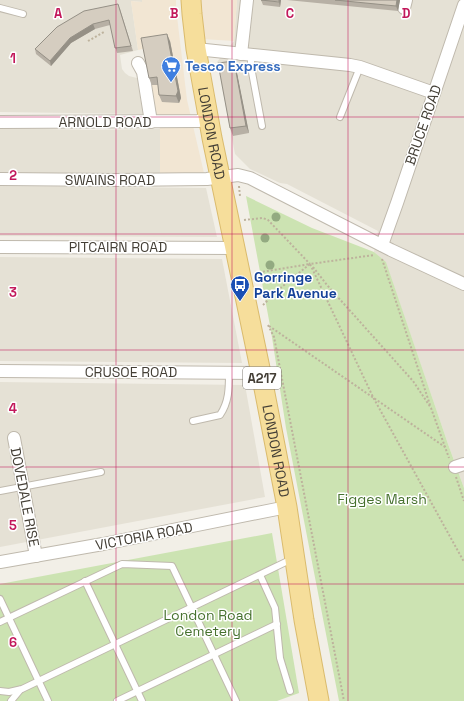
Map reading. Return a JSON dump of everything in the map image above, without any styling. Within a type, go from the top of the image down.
[{"type":"main road","name":"LONDON ROAD","points":[[191,7],[196,49],[209,119],[287,507],[319,701]]},
{"type":"street","points":[[246,54],[248,0]]},
{"type":"street","name":"BRUCE ROAD","points":[[382,245],[464,5]]},
{"type":"street","points":[[196,49],[360,67],[434,93]]},
{"type":"street","points":[[138,63],[143,72],[151,122]]},
{"type":"street","name":"ARNOLD ROAD","points":[[0,122],[151,122],[198,121],[209,119]]},
{"type":"street","points":[[221,178],[238,176],[250,178],[382,245],[464,284]]},
{"type":"street","name":"SWAINS ROAD","points":[[0,179],[115,180],[221,178]]},
{"type":"street","name":"PITCAIRN ROAD","points":[[0,246],[235,248]]},
{"type":"street","name":"CRUSOE ROAD","points":[[0,371],[261,373]]},
{"type":"street","name":"DOVEDALE RISE","points":[[14,438],[36,556]]},
{"type":"street","name":"VICTORIA ROAD","points":[[0,562],[103,544],[287,507]]},
{"type":"lane","points":[[0,8],[23,14]]},
{"type":"lane","points":[[246,54],[252,66],[262,126]]},
{"type":"lane","points":[[340,117],[360,67]]},
{"type":"lane","points":[[193,421],[220,415],[224,410],[228,394],[229,373]]},
{"type":"lane","points":[[0,491],[101,472]]},
{"type":"lane","points":[[0,692],[9,692],[22,689],[295,557]]},
{"type":"lane","points":[[0,622],[122,564],[172,566],[236,701]]},
{"type":"lane","points":[[260,575],[274,604],[277,616],[280,658],[290,691]]},
{"type":"lane","points":[[85,581],[142,701]]},
{"type":"lane","points":[[0,599],[48,701]]},
{"type":"lane","points":[[117,701],[277,624]]},
{"type":"lane","points":[[10,701],[22,689]]},
{"type":"path","points":[[88,41],[104,32]]},
{"type":"path","points":[[239,184],[240,200]]},
{"type":"path","points":[[244,220],[263,218],[268,220],[310,264],[327,285],[414,381],[432,408]]},
{"type":"path","points":[[255,273],[380,254],[446,448],[456,467],[464,501]]},
{"type":"path","points":[[263,305],[278,290],[310,264]]},
{"type":"path","points":[[310,264],[373,397],[464,562]]},
{"type":"path","points":[[344,701],[274,337],[268,325],[446,448]]},
{"type":"shaded area","points":[[0,0],[142,0],[142,2],[131,1],[138,50],[120,55],[122,69],[129,76],[137,78],[143,114],[0,112]]},
{"type":"shaded area","points":[[142,0],[176,0],[187,100],[204,173],[160,176],[160,129],[154,114],[143,49],[138,50],[131,1],[142,2]]},
{"type":"shaded area","points":[[199,0],[237,0],[234,41],[202,39]]},
{"type":"shaded area","points":[[237,0],[464,0],[464,488],[386,263],[374,252],[378,231],[287,184],[280,183],[250,169],[235,154],[217,62],[234,41]]},
{"type":"shaded area","points":[[0,128],[89,130],[160,129],[160,176],[0,175]]},
{"type":"shaded area","points":[[0,186],[206,188],[217,237],[0,236]]},
{"type":"shaded area","points":[[0,257],[222,259],[242,363],[0,361]]},
{"type":"shaded area","points":[[0,382],[245,385],[265,497],[0,547]]},
{"type":"green space","name":"Figges Marsh","points":[[246,196],[312,228],[374,252],[386,262],[464,488],[464,701],[339,701],[286,428],[271,331]]},
{"type":"green space","name":"London Road Cemetery","points":[[272,533],[299,693],[277,701],[0,701],[0,584]]},
{"type":"building","points":[[261,0],[279,0],[279,2]]},
{"type":"building","points":[[335,0],[397,0],[396,6]]},
{"type":"building","points":[[118,4],[131,46],[115,48],[109,20],[93,24],[70,38],[50,61],[35,49],[57,27],[84,11]]},
{"type":"building","points":[[167,34],[178,91],[176,96],[159,95],[157,77],[149,78],[141,38]]},
{"type":"building","points":[[234,61],[246,126],[230,128],[218,63]]},
{"type":"place","name":"Tesco Express","points":[[171,83]]},
{"type":"place","name":"Gorringe Park Avenue","points":[[240,302]]}]
